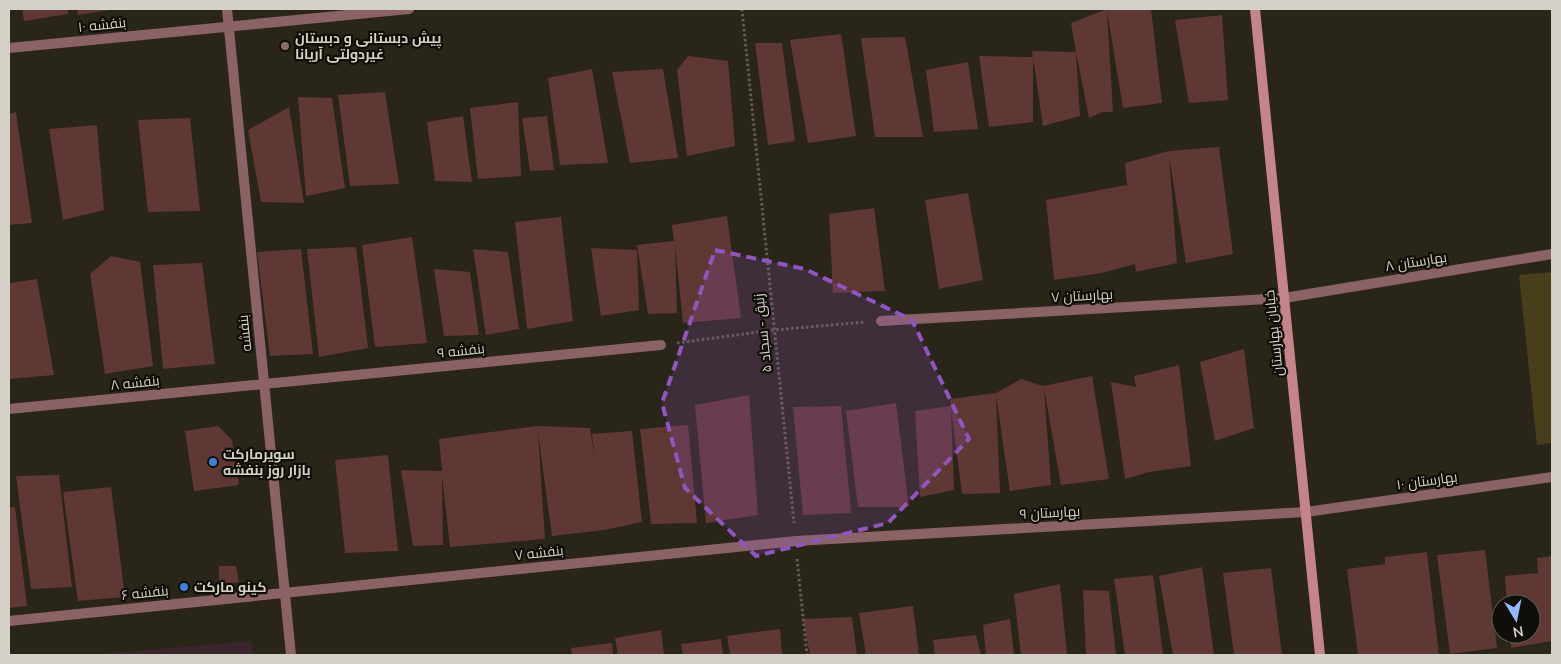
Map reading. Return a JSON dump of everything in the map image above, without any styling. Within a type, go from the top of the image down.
[{"type":"street","name":"بنفشه","points":[[227,9],[290,655]]},
{"type":"street","name":"بنفشه ۱۰","points":[[9,48],[409,9]]},
{"type":"street","name":"خیابان بهارستان","points":[[1255,9],[1320,655]]},
{"type":"street","name":"بهارستان ۸","points":[[1284,298],[1552,254]]},
{"type":"street","name":"بهارستان ۷","points":[[882,321],[1284,298]]},
{"type":"street","name":"بنفشه ۹","points":[[264,384],[662,345]]},
{"type":"street","name":"بنفشه ۸","points":[[9,409],[264,384]]},
{"type":"street","name":"بهارستان ۱۰","points":[[1306,512],[1552,477]]},
{"type":"street","name":"بهارستان ۹","points":[[796,541],[1306,512]]},
{"type":"street","name":"بنفشه ۷","points":[[284,592],[796,541]]},
{"type":"street","name":"بنفشه ۶","points":[[9,620],[284,592]]},
{"type":"path","name":"زنبق - سجاد ۵","points":[[742,9],[807,655]]},
{"type":"path","points":[[662,345],[774,330],[882,321]]},
{"type":"highlighted area","points":[[715,250],[805,269],[912,320],[969,439],[888,523],[756,556],[685,488],[662,403]]},
{"type":"shaded area","points":[[1552,272],[1552,443],[1537,445],[1519,275]]},
{"type":"shaded area","points":[[252,641],[253,655],[87,655]]},
{"type":"building","points":[[22,9],[68,9],[68,14],[24,21]]},
{"type":"building","points":[[77,9],[110,9],[110,10],[78,15]]},
{"type":"building","points":[[1107,9],[1151,9],[1162,103],[1123,108],[1107,11],[1113,112],[1102,112],[1089,118],[1071,23]]},
{"type":"building","points":[[1222,15],[1228,100],[1189,103],[1175,20]]},
{"type":"building","points":[[841,34],[856,136],[808,143],[790,40]]},
{"type":"building","points":[[905,37],[923,137],[875,137],[861,38]]},
{"type":"building","points":[[755,43],[782,43],[795,141],[768,145]]},
{"type":"building","points":[[1032,51],[1076,52],[1080,116],[1043,126]]},
{"type":"building","points":[[688,56],[728,61],[735,146],[687,156],[677,70]]},
{"type":"building","points":[[979,56],[1033,57],[1033,122],[989,127]]},
{"type":"building","points":[[968,62],[978,129],[934,132],[926,70]]},
{"type":"building","points":[[592,69],[608,163],[560,165],[548,78]]},
{"type":"building","points":[[663,69],[678,158],[630,163],[612,72]]},
{"type":"building","points":[[385,92],[399,184],[350,186],[338,95]]},
{"type":"building","points":[[298,97],[332,98],[345,188],[306,196]]},
{"type":"building","points":[[518,102],[521,176],[478,179],[470,108]]},
{"type":"building","points":[[289,107],[304,203],[261,202],[248,130]]},
{"type":"building","points":[[16,112],[32,223],[9,225],[9,114]]},
{"type":"building","points":[[463,116],[472,182],[435,181],[427,122]]},
{"type":"building","points":[[547,116],[554,170],[530,171],[522,118]]},
{"type":"building","points":[[190,118],[200,211],[148,212],[138,120]]},
{"type":"building","points":[[97,125],[104,210],[63,220],[49,129]]},
{"type":"building","points":[[1219,147],[1233,254],[1186,263],[1169,156],[1177,263],[1136,272],[1135,264],[1102,273],[1054,280],[1046,200],[1127,185],[1125,163],[1169,151]]},
{"type":"building","points":[[968,193],[983,280],[939,289],[925,200]]},
{"type":"building","points":[[874,208],[885,291],[833,293],[829,214]]},
{"type":"building","points":[[727,216],[741,318],[683,323],[675,245],[677,313],[648,314],[637,245],[674,241],[672,225]]},
{"type":"building","points":[[561,217],[573,321],[527,329],[515,222]]},
{"type":"building","points":[[412,237],[427,343],[375,347],[362,245]]},
{"type":"building","points":[[356,247],[368,348],[319,357],[307,249]]},
{"type":"building","points":[[591,248],[637,250],[639,310],[601,316]]},
{"type":"building","points":[[301,249],[313,354],[270,356],[257,252]]},
{"type":"building","points":[[473,249],[508,252],[519,329],[486,335]]},
{"type":"building","points":[[111,256],[140,262],[153,366],[105,374],[90,274]]},
{"type":"building","points":[[202,263],[215,364],[163,369],[153,265]]},
{"type":"building","points":[[434,269],[470,272],[479,335],[444,336]]},
{"type":"building","points":[[37,279],[54,375],[9,379],[9,283]]},
{"type":"building","points":[[1244,349],[1254,428],[1215,441],[1200,362]]},
{"type":"building","points":[[1179,365],[1191,466],[1149,472],[1125,479],[1111,382],[1136,387],[1134,376]]},
{"type":"building","points":[[1092,376],[1109,479],[1061,485],[1044,388],[1051,485],[1010,491],[996,395],[1000,493],[962,494],[951,409],[954,490],[920,497],[915,411],[951,406],[950,399],[996,393],[1021,379],[1043,386]]},
{"type":"building","points":[[749,395],[758,515],[706,523],[695,405]]},
{"type":"building","points":[[896,403],[909,507],[858,507],[846,411]]},
{"type":"building","points":[[841,406],[851,513],[803,515],[793,407]]},
{"type":"building","points":[[688,425],[697,523],[651,524],[640,429]]},
{"type":"building","name":"سوپرمارکت بازار روز بنفشه","points":[[218,426],[232,440],[239,485],[194,491],[185,431]]},
{"type":"building","points":[[537,426],[590,428],[595,461],[592,434],[632,431],[642,522],[604,530],[552,536],[538,433],[545,539],[450,547],[442,475],[443,545],[413,546],[401,470],[442,471],[439,439]]},
{"type":"building","points":[[388,455],[398,551],[345,553],[335,460]]},
{"type":"building","points":[[59,475],[72,587],[31,589],[16,476]]},
{"type":"building","points":[[111,487],[125,597],[78,601],[63,492]]},
{"type":"building","points":[[9,507],[15,507],[27,606],[9,608]]},
{"type":"building","points":[[1485,550],[1491,599],[1491,644],[1497,644],[1497,648],[1450,654],[1437,555]]},
{"type":"building","points":[[1427,552],[1439,655],[1358,655],[1347,569],[1385,564],[1385,557]]},
{"type":"building","points":[[1552,556],[1552,641],[1541,643],[1541,594],[1506,594],[1505,576],[1538,573],[1537,558]]},
{"type":"building","points":[[219,566],[236,566],[239,582],[219,586]]},
{"type":"building","points":[[1202,567],[1214,655],[1173,655],[1159,576]]},
{"type":"building","points":[[1271,568],[1282,655],[1234,655],[1223,573]]},
{"type":"building","points":[[1153,575],[1163,655],[1125,655],[1114,579]]},
{"type":"building","points":[[1060,584],[1067,655],[1021,655],[1014,594]]},
{"type":"building","points":[[1083,590],[1109,591],[1116,655],[1086,655]]},
{"type":"building","points":[[913,606],[919,655],[866,655],[859,613]]},
{"type":"building","points":[[852,617],[857,655],[810,655],[803,619]]},
{"type":"building","points":[[1010,619],[1014,655],[986,655],[983,625]]},
{"type":"building","points":[[780,629],[782,655],[730,655],[727,636]]},
{"type":"building","points":[[661,630],[664,655],[618,655],[615,638]]},
{"type":"building","points":[[976,635],[981,655],[935,655],[933,640]]},
{"type":"building","points":[[721,639],[723,655],[683,655],[681,644]]},
{"type":"building","points":[[612,643],[613,655],[572,655],[571,648]]},
{"type":"building","points":[[1511,644],[1534,644],[1511,648]]},
{"type":"place","name":"پیش دبستانی و دبستان غیردولتی آریانا","points":[[285,46]]},
{"type":"place","name":"سوپرمارکت بازار روز بنفشه","points":[[213,462]]},
{"type":"place","name":"کینو مارکت","points":[[184,587]]}]
